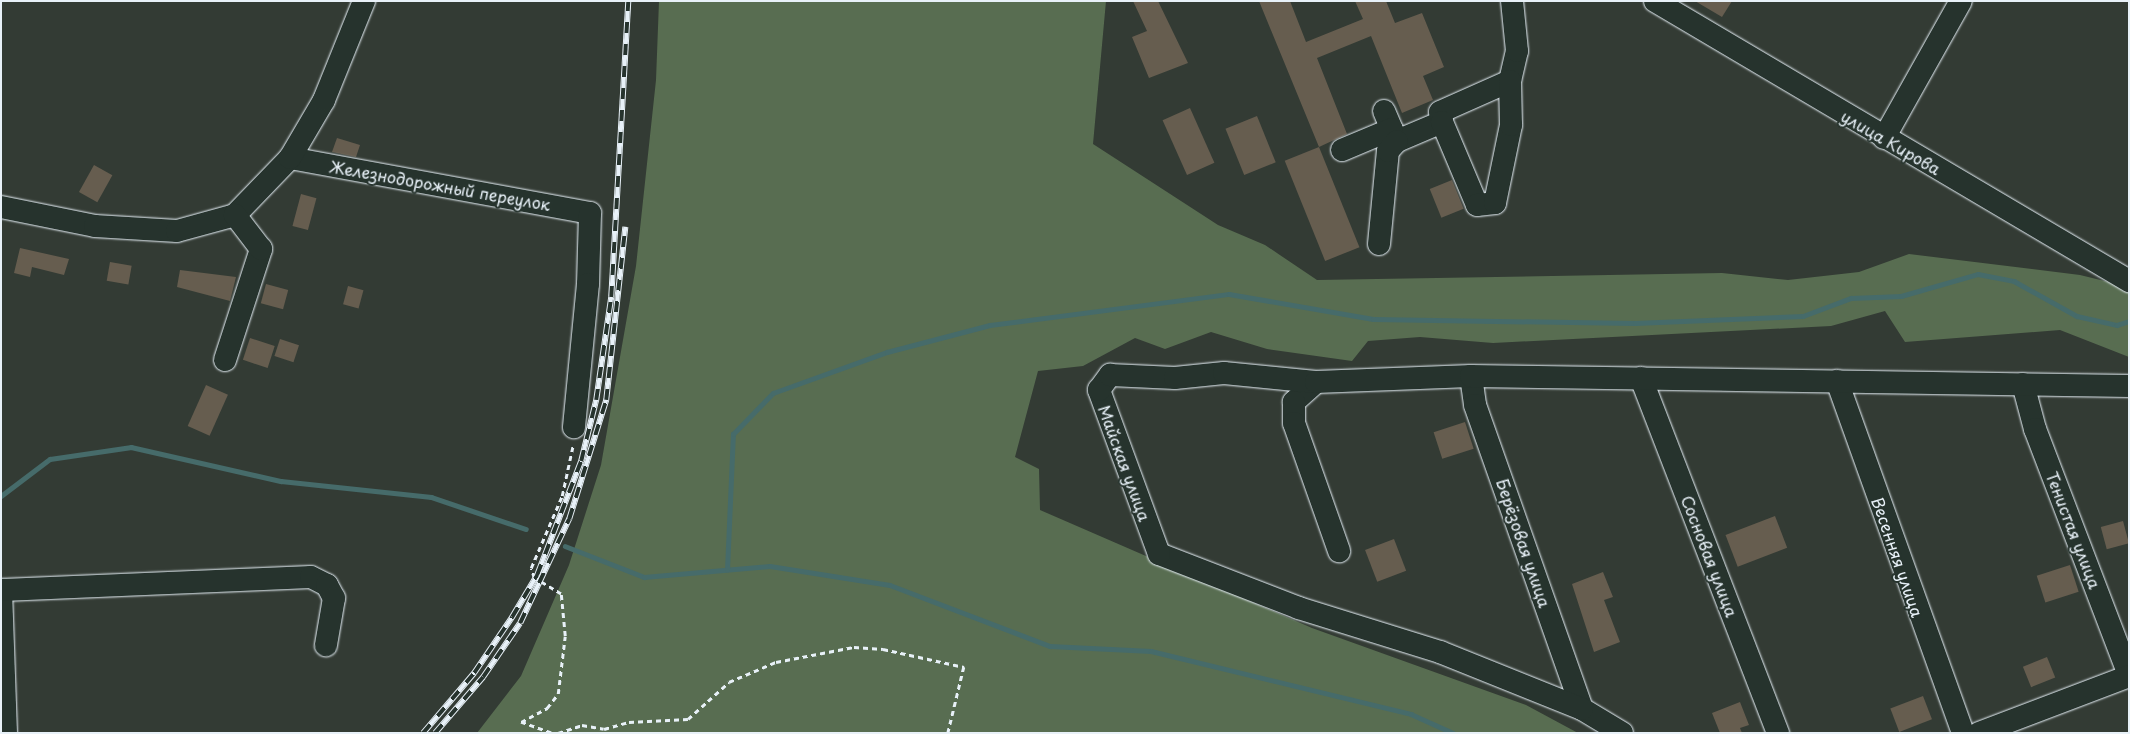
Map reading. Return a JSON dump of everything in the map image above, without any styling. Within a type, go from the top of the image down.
[{"type":"street","points":[[1,206],[95,226],[177,231],[235,215],[290,158],[324,100],[364,1]]},
{"type":"street","points":[[1510,81],[1440,112],[1442,122],[1477,205],[1495,202],[1511,125],[1510,81],[1517,51],[1512,1]]},
{"type":"street","name":"улица Кирова","points":[[1655,1],[1884,138],[2129,280]]},
{"type":"street","points":[[1884,138],[1962,1]]},
{"type":"street","points":[[1342,150],[1391,127],[1442,122]]},
{"type":"street","points":[[1379,244],[1391,127]]},
{"type":"street","name":"Железнодорожный переулок","points":[[290,158],[590,213],[588,284],[574,427]]},
{"type":"street","points":[[225,360],[260,249],[235,215]]},
{"type":"street","name":"Майская улица","points":[[1316,382],[1224,373],[1175,378],[1110,375],[1099,390],[1104,411],[1159,554],[1299,608],[1440,652],[1582,709]]},
{"type":"street","points":[[1339,551],[1294,423],[1294,402],[1316,382],[1471,376],[2129,386]]},
{"type":"street","name":"Берёзовая улица","points":[[1471,376],[1475,405],[1582,709]]},
{"type":"street","name":"Сосновая улица","points":[[1641,378],[1778,733]]},
{"type":"street","name":"Весенняя улица","points":[[1837,381],[1963,733]]},
{"type":"street","name":"Тенистая улица","points":[[2023,384],[2035,429],[2129,675]]},
{"type":"street","points":[[6,733],[2,590],[311,577],[327,586],[334,598],[326,645]]},
{"type":"street","points":[[1978,733],[2129,675]]},
{"type":"street","points":[[1582,709],[1622,733]]},
{"type":"path","points":[[551,733],[521,722],[547,708],[558,694],[565,636],[561,594],[534,578],[531,568],[562,496],[572,458],[574,427]]},
{"type":"path","points":[[558,733],[582,725],[604,729],[630,722],[688,719],[729,682],[744,675],[776,662],[854,647],[883,649],[964,668],[948,733]]},
{"type":"green space","points":[[659,1],[1106,1],[1093,144],[1218,225],[1265,245],[1317,280],[1722,273],[1788,280],[1859,272],[1909,254],[2080,275],[2129,287],[2129,357],[2060,330],[1905,342],[1885,311],[1831,326],[1493,343],[1420,337],[1368,341],[1352,361],[1267,349],[1211,332],[1165,349],[1135,338],[1083,366],[1038,371],[1015,457],[1039,469],[1040,510],[1312,628],[1526,705],[1578,733],[477,733],[521,676],[569,565],[601,465],[636,266],[656,80]]},
{"type":"building","points":[[1133,1],[1158,1],[1188,63],[1149,78],[1132,37],[1147,31]]},
{"type":"building","points":[[1259,1],[1290,1],[1306,42],[1363,19],[1355,1],[1386,1],[1395,23],[1422,13],[1444,67],[1423,76],[1433,100],[1402,113],[1371,36],[1317,58],[1347,134],[1319,147]]},
{"type":"building","points":[[1695,1],[1732,1],[1722,17]]},
{"type":"building","points":[[1190,108],[1214,163],[1187,175],[1163,120]]},
{"type":"building","points":[[1257,116],[1276,162],[1244,175],[1225,129]]},
{"type":"building","points":[[337,138],[360,145],[356,157],[332,152]]},
{"type":"building","points":[[1319,147],[1359,247],[1325,261],[1285,161]]},
{"type":"building","points":[[94,165],[112,175],[97,202],[79,192]]},
{"type":"building","points":[[1452,180],[1464,209],[1441,218],[1430,189]]},
{"type":"building","points":[[301,194],[316,198],[308,230],[292,226]]},
{"type":"building","points":[[20,248],[69,259],[64,275],[32,267],[30,277],[14,273]]},
{"type":"building","points":[[110,262],[132,266],[128,285],[107,281]]},
{"type":"building","points":[[180,270],[236,277],[230,301],[177,287]]},
{"type":"building","points":[[266,284],[288,290],[283,309],[261,303]]},
{"type":"building","points":[[348,286],[363,290],[359,308],[343,304]]},
{"type":"building","points":[[250,338],[275,346],[268,368],[243,360]]},
{"type":"building","points":[[280,339],[299,345],[293,362],[274,356]]},
{"type":"building","points":[[206,385],[228,395],[210,436],[188,426]]},
{"type":"building","points":[[1465,422],[1474,449],[1442,459],[1434,432]]},
{"type":"building","points":[[1775,516],[1787,548],[1738,567],[1726,535]]},
{"type":"building","points":[[2123,521],[2129,543],[2107,549],[2101,527]]},
{"type":"building","points":[[1394,539],[1406,571],[1377,582],[1365,550]]},
{"type":"building","points":[[2070,565],[2079,592],[2045,602],[2037,576]]},
{"type":"building","points":[[1603,572],[1613,597],[1604,600],[1620,642],[1594,652],[1572,584]]},
{"type":"building","points":[[2047,657],[2055,677],[2031,687],[2023,667]]},
{"type":"building","points":[[1923,696],[1932,719],[1899,732],[1890,709]]},
{"type":"building","points":[[1740,702],[1749,725],[1740,728],[1742,733],[1720,733],[1712,713]]},
{"type":"waterway","points":[[727,570],[733,434],[773,393],[887,352],[990,325],[1229,294],[1373,319],[1635,323],[1803,316],[1851,298],[1901,296],[1978,274],[2014,281],[2077,316],[2117,325],[2129,321]]},
{"type":"waterway","points":[[1,496],[50,459],[131,447],[281,481],[431,497],[526,529]]},
{"type":"waterway","points":[[565,546],[644,577],[770,566],[890,585],[1050,646],[1151,651],[1411,714],[1453,733]]},
{"type":"railway","points":[[423,733],[474,673],[512,617],[537,575],[581,461],[596,400],[611,297],[628,1]]},
{"type":"railway","points":[[435,733],[483,677],[520,623],[569,519],[606,400],[625,227]]}]
